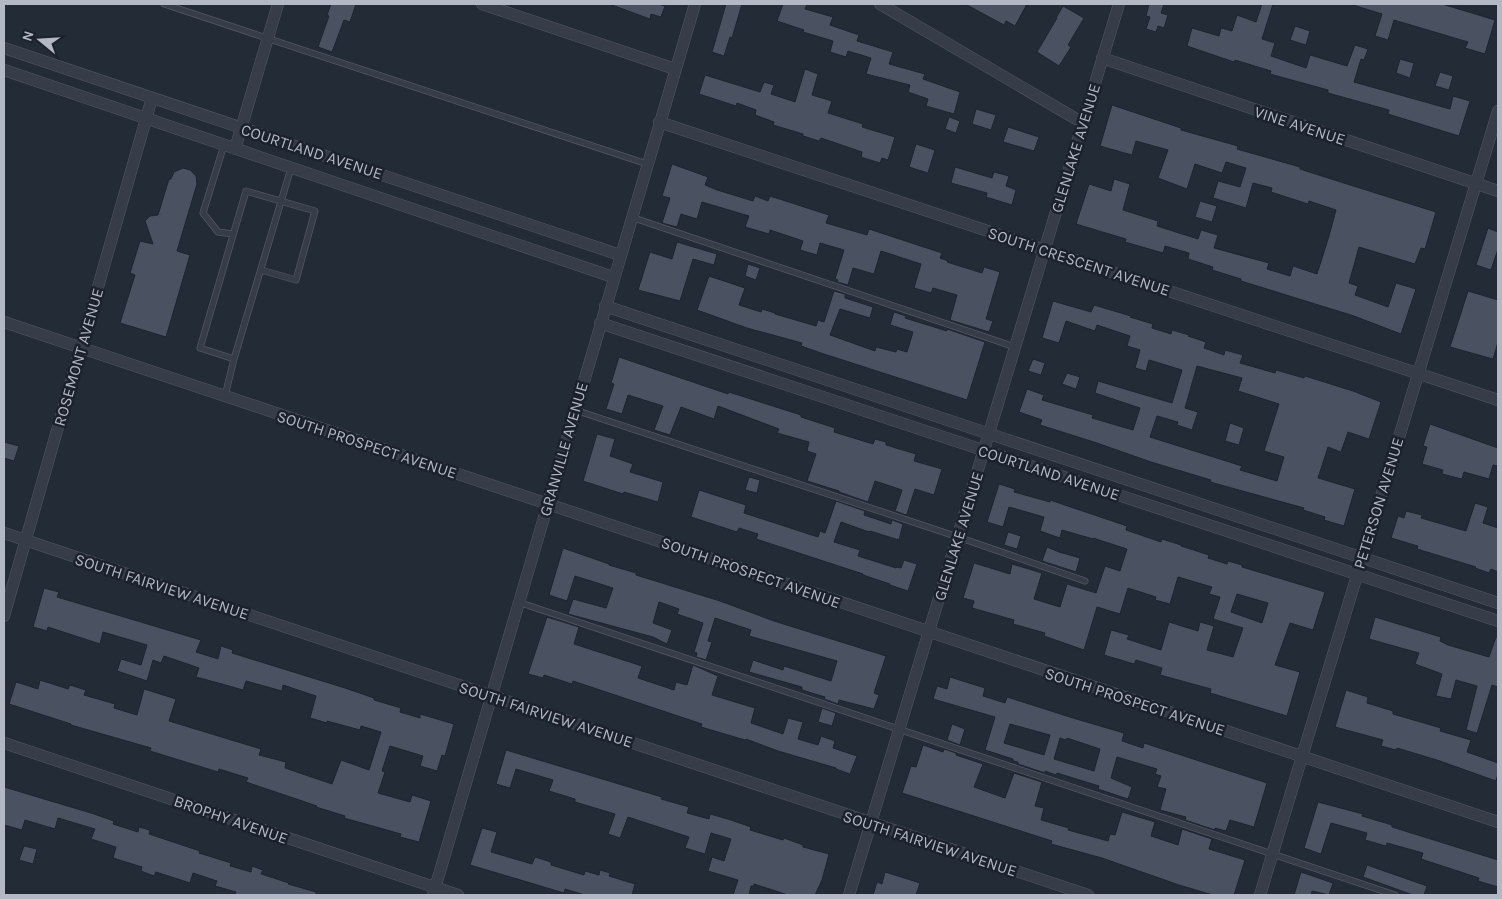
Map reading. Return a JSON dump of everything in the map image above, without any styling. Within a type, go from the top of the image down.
[{"type":"street","points":[[229,147],[241,128],[278,4]]},
{"type":"street","points":[[482,4],[676,68]]},
{"type":"street","name":"GRANVILLE AVENUE","points":[[434,891],[613,277],[695,4]]},
{"type":"street","points":[[880,4],[1083,123]]},
{"type":"street","name":"GLENLAKE AVENUE","points":[[849,895],[1119,4]]},
{"type":"street","name":"COURTLAND AVENUE","points":[[4,48],[620,254]]},
{"type":"street","name":"VINE AVENUE","points":[[1102,58],[1498,191]]},
{"type":"street","name":"COURTLAND AVENUE","points":[[4,70],[613,277]]},
{"type":"street","name":"ROSEMONT AVENUE","points":[[4,616],[152,98]]},
{"type":"street","name":"PETERSON AVENUE","points":[[1260,895],[1498,111]]},
{"type":"street","name":"SOUTH CRESCENT AVENUE","points":[[659,122],[1498,400]]},
{"type":"street","name":"COURTLAND AVENUE","points":[[605,306],[1498,602]]},
{"type":"street","name":"SOUTH PROSPECT AVENUE","points":[[4,322],[1498,822]]},
{"type":"street","name":"COURTLAND AVENUE","points":[[600,322],[1498,621]]},
{"type":"street","name":"SOUTH FAIRVIEW AVENUE","points":[[4,533],[1088,895]]},
{"type":"street","name":"BROPHY AVENUE","points":[[4,742],[434,891],[458,895]]},
{"type":"lane","points":[[164,4],[647,164]]},
{"type":"lane","points":[[229,147],[203,213],[218,232],[233,234]]},
{"type":"lane","points":[[224,396],[290,168]]},
{"type":"lane","points":[[234,359],[200,348],[246,190],[316,211],[296,280],[261,270]]},
{"type":"lane","points":[[631,218],[1015,347]]},
{"type":"lane","points":[[575,410],[1086,581]]},
{"type":"lane","points":[[518,602],[1395,895]]},
{"type":"building","points":[[331,4],[356,4],[350,22],[344,20],[332,52],[318,47],[329,16],[327,15]]},
{"type":"building","points":[[612,4],[658,4],[665,6],[661,17],[651,14],[650,19]]},
{"type":"building","points":[[726,4],[742,4],[732,38],[730,37],[724,56],[712,52]]},
{"type":"building","points":[[783,4],[807,4],[805,9],[833,17],[830,25],[859,35],[857,41],[893,52],[889,64],[925,74],[923,79],[960,92],[954,114],[926,106],[928,99],[908,92],[910,85],[866,74],[871,58],[848,51],[846,57],[830,52],[833,41],[803,32],[804,30],[777,21]]},
{"type":"building","points":[[965,4],[1027,4],[1015,26],[1006,21],[1004,25]]},
{"type":"building","points":[[1149,4],[1164,4],[1161,13],[1168,15],[1164,28],[1158,26],[1156,32],[1146,29],[1150,17],[1146,16]]},
{"type":"building","points":[[1262,4],[1273,4],[1262,39],[1275,43],[1271,56],[1306,68],[1310,55],[1347,66],[1355,45],[1368,49],[1364,60],[1361,59],[1354,82],[1450,109],[1453,96],[1470,101],[1459,136],[1388,114],[1389,110],[1328,93],[1328,90],[1270,74],[1271,71],[1235,60],[1234,62],[1187,46],[1192,28],[1219,36],[1221,28],[1232,31],[1237,15],[1256,22]]},
{"type":"building","points":[[1356,4],[1442,4],[1495,20],[1485,54],[1465,48],[1468,42],[1394,20],[1388,40],[1375,36],[1382,14],[1356,6]]},
{"type":"building","points":[[1063,6],[1084,18],[1068,45],[1071,47],[1059,66],[1037,52]]},
{"type":"building","points":[[1295,26],[1310,31],[1306,45],[1290,40]]},
{"type":"building","points":[[1400,59],[1414,63],[1410,78],[1396,73]]},
{"type":"building","points":[[805,69],[818,74],[812,95],[832,101],[828,113],[863,124],[862,127],[895,137],[888,160],[882,158],[880,163],[861,157],[862,152],[821,138],[819,141],[773,125],[774,122],[755,115],[756,110],[737,103],[736,106],[699,94],[705,75],[760,92],[764,82],[774,85],[771,94],[795,102]]},
{"type":"building","points":[[1440,72],[1453,76],[1449,90],[1435,86]]},
{"type":"building","points":[[1112,105],[1181,128],[1181,130],[1238,146],[1237,149],[1300,167],[1300,169],[1436,212],[1425,249],[1421,248],[1415,264],[1359,247],[1349,283],[1358,286],[1355,295],[1388,307],[1396,283],[1416,289],[1401,334],[1354,316],[1241,281],[1241,279],[1212,270],[1213,267],[1188,259],[1189,253],[1165,246],[1163,253],[1125,242],[1126,239],[1076,224],[1089,184],[1111,191],[1114,179],[1130,184],[1123,210],[1158,221],[1157,226],[1198,239],[1201,230],[1218,235],[1214,248],[1269,263],[1267,269],[1290,276],[1293,266],[1317,274],[1329,236],[1336,210],[1309,201],[1308,204],[1271,192],[1272,188],[1253,183],[1246,208],[1213,198],[1218,181],[1240,187],[1246,168],[1226,162],[1222,173],[1195,164],[1187,189],[1158,178],[1168,150],[1136,141],[1132,155],[1100,146]]},
{"type":"building","points":[[976,109],[996,115],[991,130],[972,124]]},
{"type":"building","points":[[949,117],[960,121],[956,133],[945,129]]},
{"type":"building","points":[[1008,127],[1039,137],[1034,151],[1003,142]]},
{"type":"building","points":[[916,144],[935,150],[928,173],[909,167]]},
{"type":"building","points":[[672,164],[708,177],[705,185],[717,190],[753,201],[755,196],[768,201],[770,196],[829,215],[826,223],[867,235],[869,229],[942,253],[940,258],[947,262],[982,273],[984,267],[1000,272],[986,319],[993,321],[989,332],[950,320],[957,295],[933,288],[931,293],[914,288],[921,264],[881,251],[874,274],[853,268],[848,285],[837,282],[838,280],[835,279],[844,250],[820,243],[817,255],[800,250],[803,241],[770,230],[769,234],[745,227],[749,216],[702,202],[697,219],[681,214],[677,227],[662,223],[670,198],[662,196]]},
{"type":"building","points":[[955,167],[992,178],[994,172],[1009,176],[1006,186],[1016,190],[1012,205],[986,197],[987,193],[951,183]]},
{"type":"building","points":[[183,168],[190,170],[196,176],[197,184],[177,251],[190,255],[166,337],[120,323],[135,275],[130,273],[140,241],[153,244],[145,221],[150,216],[158,215],[169,179],[171,179],[174,172]]},
{"type":"building","points":[[1200,201],[1217,206],[1212,222],[1195,217]]},
{"type":"building","points":[[1488,228],[1498,232],[1498,249],[1491,270],[1476,265]]},
{"type":"building","points":[[677,242],[717,254],[714,265],[693,259],[680,301],[638,290],[650,252],[672,259]]},
{"type":"building","points":[[748,264],[760,268],[756,280],[745,276]]},
{"type":"building","points":[[709,276],[745,288],[739,305],[761,312],[762,309],[816,326],[818,320],[824,322],[834,291],[845,294],[845,298],[873,307],[870,318],[840,309],[830,335],[875,351],[876,347],[896,352],[897,349],[907,352],[913,332],[890,325],[894,312],[906,316],[905,318],[947,331],[947,329],[985,342],[967,400],[824,354],[801,346],[802,343],[747,328],[697,310]]},
{"type":"building","points":[[1468,291],[1498,300],[1498,342],[1493,359],[1450,347]]},
{"type":"building","points":[[1053,301],[1091,312],[1094,305],[1153,324],[1152,328],[1171,334],[1172,330],[1189,335],[1206,342],[1204,348],[1224,355],[1225,350],[1243,355],[1240,363],[1275,373],[1276,370],[1304,378],[1305,376],[1381,402],[1369,439],[1348,432],[1341,452],[1328,447],[1318,478],[1355,489],[1344,526],[1324,520],[1325,517],[1303,510],[1304,508],[1210,482],[1211,480],[1040,425],[1042,420],[1019,412],[1027,389],[1044,395],[1042,400],[1093,415],[1092,418],[1133,430],[1140,408],[1095,393],[1098,381],[1172,403],[1182,370],[1149,360],[1146,371],[1135,368],[1140,350],[1127,346],[1130,336],[1097,325],[1095,331],[1066,321],[1059,343],[1042,338]],"holes":[[[1197,366],[1242,378],[1238,391],[1279,404],[1264,451],[1284,457],[1277,481],[1240,470],[1242,466],[1150,437],[1157,416],[1178,422],[1177,425],[1192,430],[1198,412],[1185,408]]]},
{"type":"building","points":[[619,357],[728,394],[729,392],[801,415],[801,417],[835,428],[834,432],[873,444],[875,439],[886,442],[886,445],[916,454],[914,461],[942,469],[934,495],[915,489],[906,515],[895,511],[902,490],[875,481],[868,502],[807,481],[816,454],[807,451],[809,442],[777,433],[779,429],[718,406],[714,419],[681,407],[670,435],[654,430],[663,406],[628,395],[622,414],[606,409],[614,384],[611,383]]},
{"type":"building","points":[[1033,359],[1045,363],[1041,375],[1028,371]]},
{"type":"building","points":[[1067,373],[1080,377],[1076,389],[1062,384]]},
{"type":"building","points":[[1230,423],[1244,428],[1239,445],[1225,441]]},
{"type":"building","points":[[1430,424],[1498,448],[1498,466],[1493,465],[1489,479],[1464,472],[1462,479],[1442,474],[1443,470],[1422,464],[1427,447],[1423,446]]},
{"type":"building","points":[[597,434],[615,439],[610,456],[633,464],[630,472],[663,482],[658,502],[624,492],[623,494],[583,481]]},
{"type":"building","points":[[4,442],[19,446],[14,461],[4,458]]},
{"type":"building","points":[[749,477],[760,480],[757,493],[745,490]]},
{"type":"building","points":[[999,484],[1015,489],[1014,492],[1050,502],[1050,500],[1127,526],[1126,530],[1161,542],[1162,539],[1181,545],[1209,555],[1208,558],[1227,564],[1228,561],[1242,565],[1242,567],[1325,592],[1313,630],[1290,623],[1275,665],[1300,672],[1287,716],[1210,693],[1211,689],[1160,675],[1162,668],[1136,660],[1134,664],[1104,655],[1111,630],[1129,635],[1127,639],[1161,650],[1169,622],[1198,631],[1200,622],[1214,626],[1207,650],[1233,657],[1243,628],[1213,619],[1220,597],[1209,594],[1212,587],[1178,577],[1170,604],[1155,600],[1156,597],[1128,588],[1120,614],[1097,607],[1084,650],[1044,636],[1045,633],[1013,624],[1014,620],[972,608],[974,601],[963,598],[974,563],[1010,574],[1012,564],[1042,573],[1034,599],[1060,607],[1067,584],[1096,593],[1105,566],[1120,571],[1127,549],[1062,530],[1060,538],[1040,531],[1044,517],[1009,507],[1003,527],[987,522]],"holes":[[[1237,594],[1268,603],[1262,623],[1231,612]]]},
{"type":"building","points":[[699,490],[746,505],[744,513],[818,537],[820,531],[825,533],[836,501],[865,511],[864,515],[891,524],[892,520],[903,524],[899,540],[841,522],[834,542],[860,550],[858,556],[896,568],[901,568],[904,560],[917,564],[908,591],[863,574],[756,539],[758,534],[739,528],[737,532],[691,517]]},
{"type":"building","points":[[1475,503],[1488,507],[1483,523],[1498,528],[1498,572],[1491,569],[1489,573],[1476,567],[1417,549],[1418,546],[1391,538],[1398,516],[1404,518],[1406,511],[1422,515],[1421,518],[1466,531]]},
{"type":"building","points":[[1008,532],[1021,536],[1017,549],[1004,545]]},
{"type":"building","points":[[1047,547],[1080,558],[1076,572],[1042,561]]},
{"type":"building","points":[[563,548],[636,573],[636,575],[886,656],[874,693],[879,695],[874,709],[839,700],[838,704],[824,699],[825,697],[802,690],[802,687],[749,672],[753,660],[783,670],[784,666],[831,681],[837,661],[749,636],[751,630],[715,618],[708,641],[712,642],[706,660],[696,657],[697,653],[694,652],[703,623],[677,614],[679,609],[659,602],[653,623],[672,630],[667,644],[653,637],[568,614],[573,599],[606,608],[613,588],[575,576],[567,601],[549,595]]},
{"type":"building","points":[[44,588],[59,592],[57,597],[201,640],[196,652],[218,659],[221,646],[233,650],[232,653],[374,698],[374,700],[401,708],[400,712],[420,718],[420,714],[454,724],[445,756],[442,755],[437,771],[420,766],[423,756],[390,746],[382,771],[385,772],[378,793],[410,802],[412,795],[431,801],[419,842],[400,837],[401,834],[344,818],[345,816],[246,782],[248,778],[219,769],[218,772],[150,751],[151,748],[71,725],[9,704],[16,682],[38,689],[40,680],[68,689],[70,685],[86,690],[84,695],[115,704],[114,708],[137,715],[144,689],[176,699],[169,721],[261,749],[259,755],[286,762],[285,768],[332,784],[341,760],[369,770],[381,732],[361,726],[360,730],[310,718],[316,696],[283,685],[282,691],[246,681],[243,690],[196,677],[199,668],[164,656],[161,663],[153,660],[147,681],[117,671],[121,659],[141,665],[147,645],[103,632],[100,644],[48,627],[47,631],[33,627]]},
{"type":"building","points":[[547,617],[579,627],[574,644],[642,666],[638,678],[674,690],[676,682],[687,685],[693,665],[718,676],[712,695],[755,708],[751,723],[783,734],[788,718],[803,722],[798,739],[818,745],[821,736],[835,741],[833,748],[857,756],[850,774],[746,739],[701,727],[702,724],[573,681],[572,684],[544,675],[543,678],[528,674]]},
{"type":"building","points":[[1375,617],[1441,637],[1440,641],[1448,645],[1489,657],[1496,637],[1498,637],[1498,687],[1492,685],[1477,733],[1466,730],[1477,686],[1456,680],[1451,699],[1436,696],[1442,674],[1415,664],[1419,653],[1369,639]]},
{"type":"building","points":[[950,677],[985,688],[983,696],[1005,703],[1007,697],[1124,733],[1122,741],[1143,748],[1144,743],[1267,783],[1254,827],[1230,820],[1226,831],[1215,828],[1215,830],[1185,820],[1186,817],[1160,810],[1166,789],[1157,787],[1161,776],[1155,774],[1157,769],[1117,757],[1111,778],[1132,787],[1128,799],[1098,789],[1099,786],[1057,773],[1056,775],[1045,771],[1045,773],[1018,764],[1013,759],[985,750],[995,717],[933,699],[937,686],[947,689]],"holes":[[[1010,724],[1050,735],[1044,755],[1004,743]],[[1060,738],[1066,740],[1067,738],[1100,749],[1094,771],[1054,759]]]},
{"type":"building","points":[[1346,690],[1368,697],[1367,703],[1393,711],[1393,714],[1441,728],[1440,731],[1471,740],[1467,752],[1498,763],[1496,781],[1437,760],[1397,748],[1396,750],[1381,746],[1383,740],[1335,727]]},
{"type":"building","points":[[822,708],[836,713],[832,726],[818,722]]},
{"type":"building","points":[[952,724],[965,729],[960,745],[947,740]]},
{"type":"building","points":[[923,745],[943,752],[944,749],[983,764],[974,787],[1005,798],[1014,773],[1042,782],[1035,806],[1044,808],[1041,820],[1069,828],[1068,830],[1108,841],[1110,834],[1115,835],[1122,812],[1155,822],[1151,836],[1178,845],[1182,829],[1212,839],[1209,849],[1245,860],[1234,895],[1213,895],[1179,885],[1102,858],[1051,844],[1052,841],[902,793],[911,766],[916,767]]},
{"type":"building","points":[[506,750],[662,797],[661,799],[689,807],[687,813],[709,819],[710,814],[731,820],[751,827],[750,830],[783,840],[784,838],[803,845],[803,847],[829,854],[822,880],[815,895],[788,895],[754,884],[754,886],[751,886],[749,895],[733,895],[738,880],[708,871],[712,857],[724,861],[731,839],[711,833],[705,854],[685,848],[689,837],[628,817],[620,838],[608,834],[615,814],[575,802],[575,799],[549,791],[553,780],[516,769],[510,788],[496,784]]},
{"type":"building","points":[[4,787],[91,813],[114,821],[113,824],[138,832],[139,827],[150,830],[149,834],[231,863],[230,866],[251,872],[252,866],[263,870],[261,874],[316,892],[316,895],[235,895],[236,892],[215,886],[217,881],[193,873],[190,883],[156,872],[154,876],[141,871],[142,867],[113,858],[116,847],[91,839],[95,829],[58,818],[55,829],[25,820],[22,830],[4,825]]},
{"type":"building","points":[[1318,802],[1363,814],[1362,816],[1392,825],[1392,827],[1498,860],[1498,887],[1478,881],[1479,878],[1421,859],[1423,853],[1387,843],[1386,846],[1365,840],[1367,833],[1331,823],[1321,854],[1304,848]]},
{"type":"building","points":[[482,828],[497,832],[491,852],[532,864],[535,857],[551,862],[551,865],[584,875],[585,871],[599,875],[600,870],[610,873],[609,876],[635,884],[632,895],[585,895],[565,889],[564,893],[470,865]]},
{"type":"building","points":[[24,846],[37,849],[33,864],[19,860]]},
{"type":"building","points":[[1367,865],[1427,886],[1424,895],[1413,895],[1363,877]]},
{"type":"building","points":[[885,872],[920,883],[916,895],[873,895],[877,882],[882,884]]},
{"type":"building","points":[[1301,872],[1333,883],[1329,895],[1312,891],[1311,895],[1294,895]]}]
